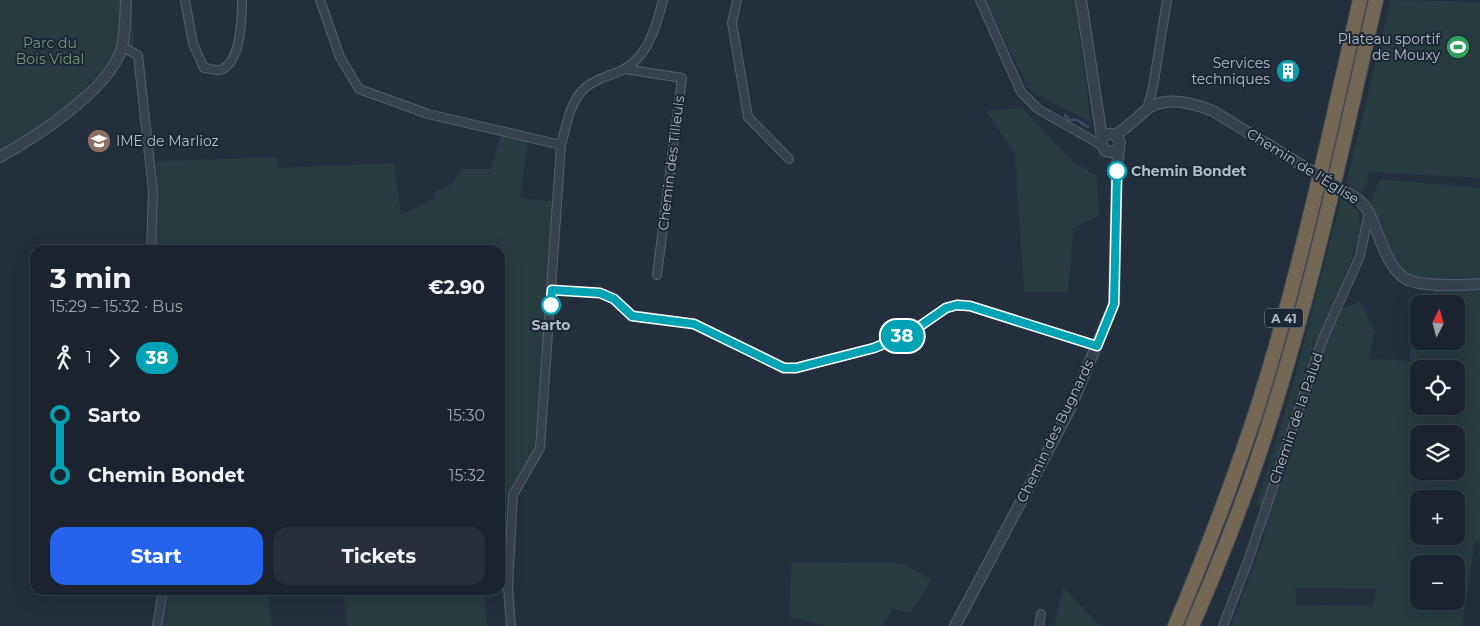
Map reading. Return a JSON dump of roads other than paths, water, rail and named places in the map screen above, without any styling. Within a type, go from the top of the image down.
[{"type":"highway","name":"A 41","points":[[1175,626],[1227,497],[1273,356],[1307,230],[1360,0]]},
{"type":"highway","name":"A 41","points":[[1194,626],[1255,466],[1286,370],[1323,231],[1376,0]]},
{"type":"street","points":[[0,157],[46,130],[98,84],[123,49],[126,0]]},
{"type":"street","points":[[185,0],[193,44],[204,68],[219,70],[227,66],[234,57],[242,18],[242,0]]},
{"type":"street","points":[[320,0],[340,57],[359,89],[428,114],[561,146]]},
{"type":"street","points":[[511,626],[508,586],[512,495],[540,448],[561,146],[572,109],[583,90],[595,81],[625,69],[636,61],[643,52],[656,25],[663,0]]},
{"type":"street","points":[[737,0],[732,24],[748,117],[789,159]]},
{"type":"street","points":[[980,0],[1021,92],[1038,109],[1086,135],[1109,142]]},
{"type":"street","name":"Chemin des Bugnards","points":[[955,626],[1068,411],[1114,304],[1117,165],[1109,142],[1099,124],[1081,0]]},
{"type":"street","points":[[1147,109],[1153,87],[1166,0]]},
{"type":"street","points":[[123,49],[138,55],[153,190],[150,245]]},
{"type":"street","name":"Chemin des Tilleuls","points":[[625,69],[682,78],[657,275]]},
{"type":"street","name":"Chemin de l'Église","points":[[1109,142],[1147,109],[1166,102],[1180,102],[1213,110],[1362,202],[1369,212],[1387,258],[1404,278],[1437,285],[1480,284]]},
{"type":"street","name":"Chemin de la Palud","points":[[1223,626],[1322,341],[1360,256],[1369,212]]},
{"type":"street","points":[[552,290],[600,293],[614,299],[632,316],[694,324],[784,368],[796,368],[874,348],[910,333],[946,308],[957,305],[970,306],[1097,346]]},
{"type":"street","points":[[157,626],[162,595]]},
{"type":"street","points":[[1039,626],[1040,614]]},
{"type":"waterway","points":[[1065,115],[1069,120],[1077,120],[1088,127]]},
{"type":"place","name":"Plateau sportif de Mouxy","points":[[1458,47]]},
{"type":"place","name":"Services techniques","points":[[1288,71]]},
{"type":"place","name":"IME de Marlioz","points":[[99,141]]},
{"type":"place","name":"Chemin Bondet","points":[[1117,171]]},
{"type":"place","name":"Sarto","points":[[551,305]]},
{"type":"park label","name":"Parc du Bois Vidal","points":[[50,52]]}]
